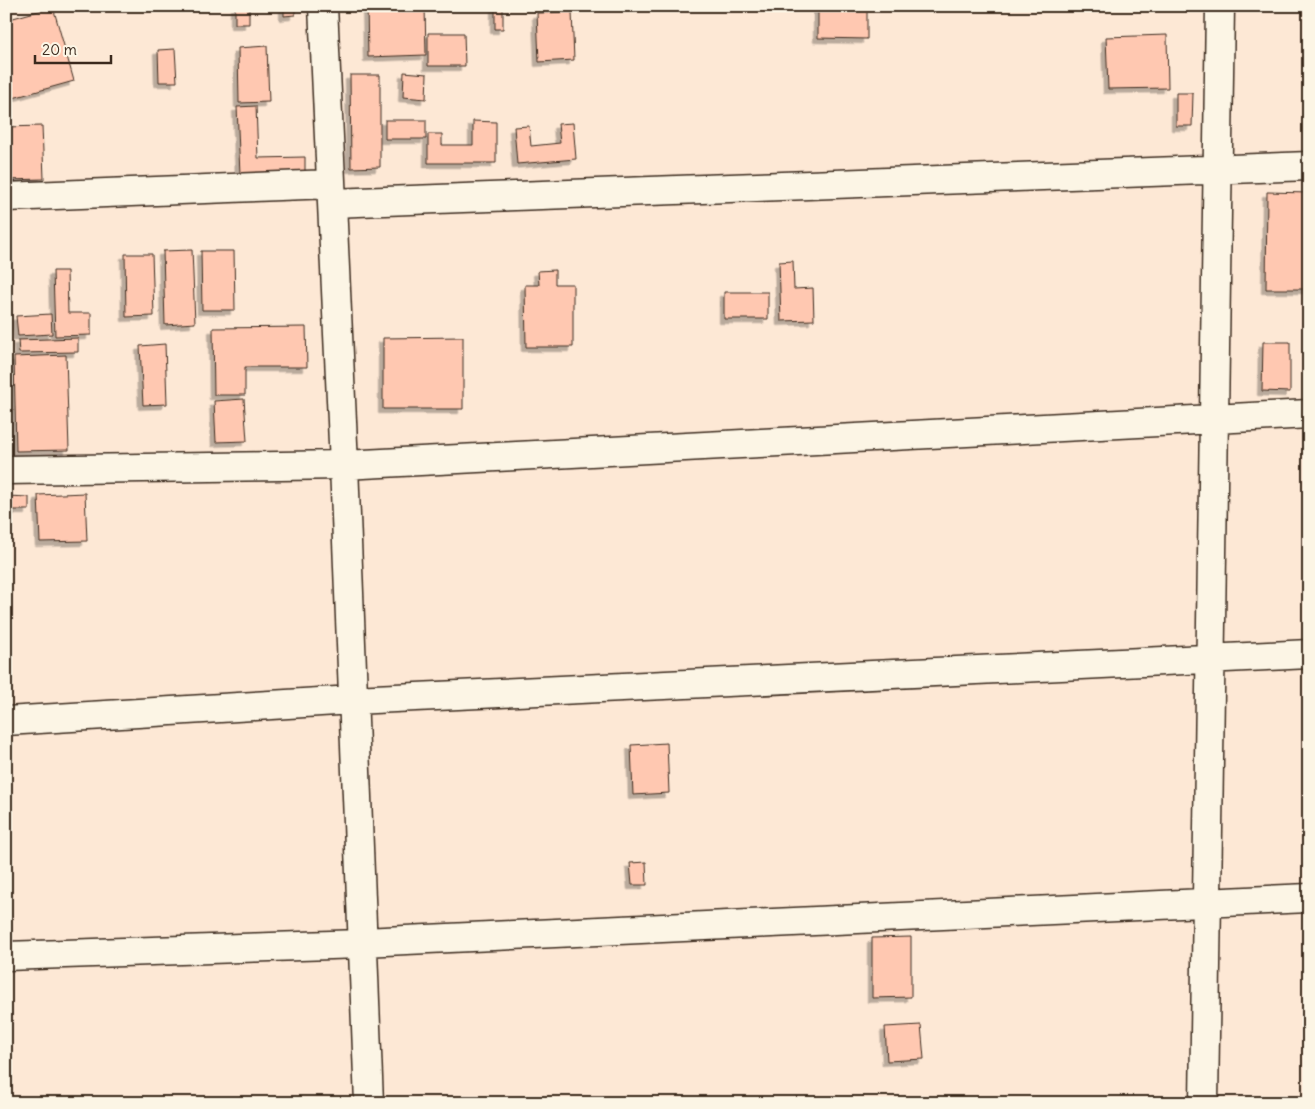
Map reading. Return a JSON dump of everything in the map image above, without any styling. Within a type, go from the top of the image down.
[{"type":"street","points":[[323,6],[344,465],[369,1103]]},
{"type":"street","points":[[1204,1103],[1220,6]]},
{"type":"street","points":[[6,197],[331,193],[1309,166]]},
{"type":"street","points":[[6,470],[344,465],[1309,414]]},
{"type":"street","points":[[6,721],[353,700],[1309,654]]},
{"type":"street","points":[[6,956],[360,944],[363,942],[1309,898]]},
{"type":"building","points":[[235,6],[249,6],[249,24],[235,24]]},
{"type":"building","points":[[284,6],[295,6],[295,15],[284,16]]},
{"type":"building","points":[[367,6],[375,6],[376,10],[412,9],[412,6],[425,6],[426,55],[368,57]]},
{"type":"building","points":[[495,6],[503,6],[503,29],[495,29]]},
{"type":"building","points":[[818,6],[867,6],[867,39],[818,38]]},
{"type":"building","points":[[53,7],[74,81],[13,98],[6,74],[6,20]]},
{"type":"building","points":[[572,12],[574,60],[539,62],[537,13]]},
{"type":"building","points":[[428,33],[464,33],[465,66],[428,66]]},
{"type":"building","points":[[1167,35],[1168,88],[1108,89],[1106,37]]},
{"type":"building","points":[[267,46],[269,102],[239,103],[238,48]]},
{"type":"building","points":[[175,49],[177,82],[159,82],[158,50]]},
{"type":"building","points":[[404,72],[427,74],[426,99],[403,97]]},
{"type":"building","points":[[350,75],[380,75],[380,167],[351,168]]},
{"type":"building","points":[[1176,93],[1193,93],[1192,126],[1176,126]]},
{"type":"building","points":[[256,106],[258,158],[305,157],[305,172],[240,174],[237,107]]},
{"type":"building","points":[[385,120],[426,120],[426,139],[385,139]]},
{"type":"building","points":[[473,121],[496,122],[496,163],[428,163],[428,134],[442,134],[442,145],[473,145]]},
{"type":"building","points":[[573,123],[576,159],[517,164],[514,127],[529,126],[531,146],[560,143],[558,124]]},
{"type":"building","points":[[42,126],[44,179],[6,180],[6,127]]},
{"type":"building","points":[[1267,192],[1309,193],[1309,289],[1266,289]]},
{"type":"building","points":[[192,250],[195,323],[165,325],[163,251]]},
{"type":"building","points":[[201,251],[234,251],[235,310],[202,310]]},
{"type":"building","points":[[125,254],[152,254],[154,316],[126,317]]},
{"type":"building","points":[[793,261],[794,289],[813,288],[814,320],[781,321],[779,262]]},
{"type":"building","points":[[555,270],[555,284],[573,284],[573,347],[526,347],[525,285],[539,285],[538,271]]},
{"type":"building","points":[[53,271],[67,271],[68,313],[91,313],[91,335],[55,336]]},
{"type":"building","points":[[724,292],[768,292],[768,319],[724,319]]},
{"type":"building","points":[[51,314],[52,334],[18,336],[16,316]]},
{"type":"building","points":[[306,327],[307,367],[245,367],[245,395],[214,395],[213,328]]},
{"type":"building","points":[[463,337],[463,409],[383,409],[383,338]]},
{"type":"building","points":[[78,338],[78,352],[19,353],[18,340]]},
{"type":"building","points":[[1263,342],[1290,342],[1290,392],[1262,391]]},
{"type":"building","points":[[165,344],[167,404],[143,405],[140,346]]},
{"type":"building","points":[[66,355],[69,450],[16,451],[14,357]]},
{"type":"building","points":[[244,399],[247,441],[216,442],[214,401]]},
{"type":"building","points":[[85,493],[87,541],[40,542],[38,495]]},
{"type":"building","points":[[6,496],[29,497],[29,510],[6,510]]},
{"type":"building","points":[[667,743],[669,793],[633,795],[631,745]]},
{"type":"building","points":[[646,862],[647,885],[632,885],[630,863]]},
{"type":"building","points":[[911,937],[911,997],[872,998],[872,938]]},
{"type":"building","points":[[921,1025],[924,1059],[887,1061],[885,1027]]}]
